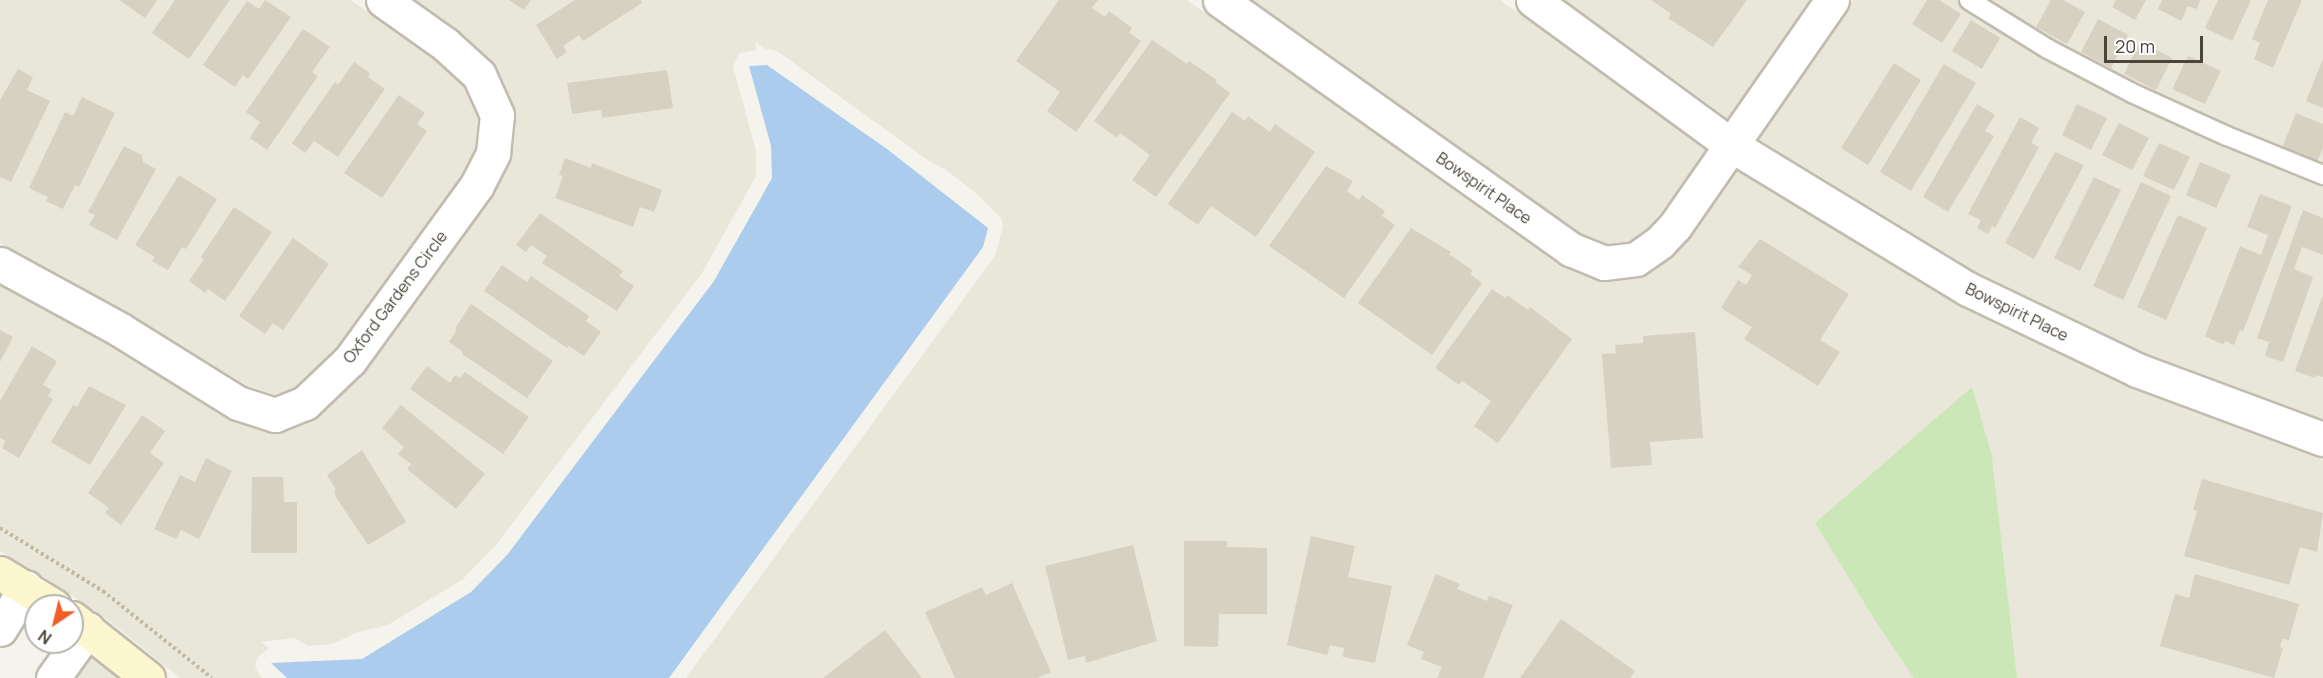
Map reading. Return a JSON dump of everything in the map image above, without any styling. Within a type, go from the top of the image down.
[{"type":"street","name":"Oxford Gardens Circle","points":[[0,264],[119,329],[238,403],[275,415],[305,403],[350,360],[477,185],[493,153],[497,115],[479,75],[445,44],[383,0]]},
{"type":"street","name":"Bowspirit Place","points":[[1220,0],[1570,249],[1604,263],[1636,259],[1660,242],[1675,226],[1832,0]]},
{"type":"street","name":"Bowspirit Place","points":[[1533,0],[1731,145],[1968,289],[2137,370],[2323,439]]},
{"type":"street","points":[[0,628],[13,580],[35,594]]},
{"type":"street","points":[[84,627],[148,678]]},
{"type":"street","points":[[53,678],[65,654]]},
{"type":"lane","points":[[1969,0],[2048,49],[2132,93],[2323,175]]},
{"type":"path","points":[[0,528],[103,591],[212,678]]},
{"type":"shaded area","points":[[0,0],[351,0],[433,59],[464,87],[479,120],[476,149],[462,176],[337,348],[297,387],[276,395],[246,385],[129,313],[0,243]]},
{"type":"shaded area","points":[[416,0],[1187,0],[1562,267],[1605,281],[1637,277],[1668,258],[1687,238],[1735,169],[1958,305],[2128,387],[2323,460],[2323,678],[2017,678],[1992,456],[1815,523],[1876,622],[1914,678],[686,678],[995,256],[1003,226],[1001,218],[976,193],[945,169],[929,161],[777,51],[766,49],[755,42],[757,50],[740,53],[733,66],[756,151],[756,176],[702,273],[496,545],[463,579],[388,625],[358,632],[332,644],[308,646],[295,638],[261,642],[269,648],[257,658],[255,668],[262,678],[180,678],[113,624],[84,604],[84,594],[70,594],[0,551],[0,285],[109,345],[227,419],[268,433],[279,432],[316,416],[362,373],[490,195],[511,152],[513,106],[492,61],[457,29]]},
{"type":"shaded area","points":[[1253,0],[1500,0],[1707,150],[1649,229],[1631,241],[1608,244],[1580,233]]},
{"type":"shaded area","points":[[1565,0],[1811,0],[1729,119]]},
{"type":"shaded area","points":[[1853,0],[2323,0],[2323,419],[2145,353],[1977,272],[1757,138]]},
{"type":"shaded area","points":[[90,656],[118,678],[74,678]]},
{"type":"green space","points":[[1972,387],[1992,456],[2017,678],[1914,678],[1876,622],[1815,523]]},
{"type":"water","points":[[767,65],[887,149],[988,228],[983,247],[669,678],[287,678],[271,663],[362,659],[471,592],[507,555],[714,281],[772,178],[771,146],[749,66]]},
{"type":"building","points":[[119,0],[157,0],[145,18]]},
{"type":"building","points":[[175,0],[230,0],[189,59],[152,33]]},
{"type":"building","points":[[265,0],[291,17],[248,79],[243,75],[235,87],[203,65],[247,1],[259,9]]},
{"type":"building","points":[[509,0],[531,0],[524,10]]},
{"type":"building","points":[[575,0],[641,0],[642,3],[583,41],[579,35],[563,46],[567,52],[557,59],[536,25]]},
{"type":"building","points":[[1059,0],[1098,0],[1092,8],[1105,17],[1109,11],[1132,28],[1129,33],[1141,41],[1076,132],[1047,111],[1060,92],[1016,61]]},
{"type":"building","points":[[1651,0],[1747,0],[1713,47],[1668,18],[1671,14]]},
{"type":"building","points":[[1927,0],[1939,0],[1961,14],[1942,43],[1912,24]]},
{"type":"building","points":[[2051,0],[2063,0],[2085,12],[2067,44],[2036,27]]},
{"type":"building","points":[[2116,0],[2146,0],[2135,20],[2112,7]]},
{"type":"building","points":[[2162,0],[2201,0],[2196,9],[2188,6],[2181,21],[2158,9]]},
{"type":"building","points":[[2218,0],[2251,0],[2232,41],[2205,28]]},
{"type":"building","points":[[2268,0],[2302,0],[2273,68],[2254,59],[2260,43],[2252,39]]},
{"type":"building","points":[[2098,19],[2128,35],[2111,68],[2081,52]]},
{"type":"building","points":[[1971,20],[2000,38],[1982,69],[1952,51]]},
{"type":"building","points":[[303,29],[330,47],[312,72],[318,76],[267,150],[250,138],[260,122],[246,112]]},
{"type":"building","points":[[1152,40],[1187,64],[1189,61],[1217,80],[1215,82],[1230,93],[1156,197],[1132,180],[1150,155],[1120,133],[1117,138],[1094,121]]},
{"type":"building","points":[[2140,42],[2172,58],[2156,90],[2124,74]]},
{"type":"building","points":[[2188,56],[2221,71],[2205,104],[2172,89]]},
{"type":"building","points":[[2323,59],[2323,108],[2306,101]]},
{"type":"building","points":[[354,62],[370,73],[368,77],[385,89],[338,157],[314,141],[305,153],[292,143],[335,82],[338,85]]},
{"type":"building","points":[[1894,63],[1921,80],[1868,165],[1841,148]]},
{"type":"building","points":[[1944,64],[1976,83],[1911,191],[1880,172]]},
{"type":"building","points":[[18,69],[33,77],[27,90],[50,101],[11,182],[0,177],[0,100]]},
{"type":"building","points":[[667,70],[673,108],[602,118],[601,110],[572,114],[567,83]]},
{"type":"building","points":[[399,95],[425,113],[417,124],[427,131],[382,198],[344,173]]},
{"type":"building","points":[[82,97],[115,113],[79,187],[75,185],[63,209],[46,201],[48,197],[29,188],[65,112],[73,116]]},
{"type":"building","points":[[1977,104],[1995,115],[1985,131],[1994,136],[1948,212],[1923,197]]},
{"type":"building","points":[[2077,104],[2107,118],[2091,150],[2062,135]]},
{"type":"building","points":[[1232,112],[1245,121],[1248,116],[1270,132],[1275,124],[1315,152],[1256,237],[1211,206],[1198,225],[1168,204]]},
{"type":"building","points":[[2296,113],[2323,124],[2323,148],[2317,162],[2282,148]]},
{"type":"building","points":[[2020,117],[2039,128],[2031,143],[2039,147],[1995,228],[1992,226],[1988,234],[1977,228],[1981,220],[1968,214]]},
{"type":"building","points":[[2119,123],[2149,138],[2132,170],[2102,155]]},
{"type":"building","points":[[2159,143],[2190,157],[2174,190],[2143,176]]},
{"type":"building","points":[[124,146],[142,155],[143,162],[156,169],[117,240],[89,225],[95,215],[88,212]]},
{"type":"building","points":[[2055,152],[2084,165],[2034,259],[2005,243]]},
{"type":"building","points":[[565,158],[591,168],[592,163],[662,190],[654,212],[640,207],[633,227],[555,198],[563,176],[559,175]]},
{"type":"building","points":[[2200,162],[2231,175],[2216,208],[2186,195]]},
{"type":"building","points":[[1326,166],[1353,181],[1347,191],[1359,200],[1362,195],[1385,211],[1382,216],[1395,225],[1344,298],[1269,246]]},
{"type":"building","points":[[179,175],[217,199],[186,249],[182,247],[168,270],[152,261],[155,257],[135,245]]},
{"type":"building","points":[[2094,177],[2121,190],[2080,271],[2054,258]]},
{"type":"building","points":[[2141,182],[2171,196],[2123,300],[2093,286]]},
{"type":"building","points":[[2260,194],[2292,206],[2243,331],[2240,330],[2234,345],[2225,341],[2224,344],[2219,343],[2205,336],[2240,246],[2261,255],[2268,235],[2247,227]]},
{"type":"building","points":[[234,207],[272,232],[225,301],[208,289],[205,293],[189,281],[204,259],[201,257]]},
{"type":"building","points":[[2303,210],[2323,218],[2323,255],[2302,247],[2294,269],[2313,277],[2283,362],[2265,356],[2269,342],[2257,338]]},
{"type":"building","points":[[540,213],[623,271],[619,276],[634,286],[617,311],[542,263],[547,256],[531,245],[526,252],[516,245]]},
{"type":"building","points":[[2178,215],[2207,228],[2166,320],[2137,307]]},
{"type":"building","points":[[1411,228],[1451,252],[1449,254],[1473,271],[1470,274],[1482,283],[1432,355],[1358,303]]},
{"type":"building","points":[[293,238],[329,264],[283,330],[273,323],[265,334],[239,316]]},
{"type":"building","points":[[1760,239],[1849,294],[1820,340],[1840,352],[1818,386],[1744,339],[1752,327],[1721,308],[1738,280],[1746,285],[1752,275],[1738,267]]},
{"type":"building","points":[[502,265],[527,282],[531,276],[589,316],[586,321],[601,332],[584,356],[569,346],[567,348],[484,291]]},
{"type":"building","points":[[1492,289],[1505,298],[1507,295],[1528,310],[1530,307],[1572,339],[1498,443],[1474,426],[1491,401],[1462,381],[1459,385],[1435,368]]},
{"type":"building","points":[[2323,295],[2323,377],[2316,375],[2315,378],[2295,371]]},
{"type":"building","points":[[471,304],[553,361],[527,398],[462,354],[463,352],[449,342],[457,329],[455,328]]},
{"type":"building","points":[[0,330],[13,337],[0,362]]},
{"type":"building","points":[[1695,332],[1703,438],[1650,442],[1652,465],[1611,468],[1602,354],[1616,353],[1615,345],[1643,343],[1643,336]]},
{"type":"building","points":[[32,346],[57,361],[43,385],[52,390],[48,396],[53,399],[19,458],[2,448],[6,441],[0,438],[0,401]]},
{"type":"building","points":[[427,366],[450,383],[455,375],[460,378],[465,372],[529,417],[503,454],[410,389]]},
{"type":"building","points":[[89,386],[126,405],[90,465],[51,442],[73,405],[77,407]]},
{"type":"building","points":[[401,405],[485,474],[456,509],[407,469],[411,464],[398,454],[404,447],[382,428]]},
{"type":"building","points":[[142,415],[165,431],[150,453],[164,463],[121,525],[105,513],[109,508],[88,493]]},
{"type":"building","points":[[362,450],[406,522],[368,545],[337,499],[334,492],[336,490],[327,475]]},
{"type":"building","points":[[206,458],[232,471],[199,539],[181,530],[176,539],[154,529],[180,475],[195,482]]},
{"type":"building","points":[[252,477],[283,477],[284,502],[297,502],[297,553],[251,553]]},
{"type":"building","points":[[2202,479],[2323,513],[2317,552],[2300,547],[2289,585],[2184,556],[2197,511],[2193,510]]},
{"type":"building","points":[[1311,536],[1355,546],[1348,577],[1392,586],[1375,663],[1343,657],[1344,648],[1330,645],[1327,655],[1287,645]]},
{"type":"building","points":[[1184,541],[1227,541],[1227,547],[1267,548],[1267,614],[1219,614],[1218,647],[1184,646]]},
{"type":"building","points":[[1133,545],[1157,641],[1086,663],[1085,656],[1068,660],[1045,566]]},
{"type":"building","points":[[1436,574],[1460,584],[1457,589],[1487,601],[1489,596],[1513,605],[1483,678],[1437,678],[1442,667],[1421,659],[1424,652],[1407,645]]},
{"type":"building","points":[[2195,574],[2299,604],[2289,640],[2282,639],[2280,647],[2283,648],[2274,678],[2160,646],[2175,594],[2189,598]]},
{"type":"building","points":[[1012,583],[1051,672],[1037,678],[955,678],[925,612],[982,587],[986,595]]},
{"type":"building","points":[[1561,619],[1635,671],[1630,678],[1520,678]]},
{"type":"building","points":[[885,630],[922,678],[823,678]]}]
